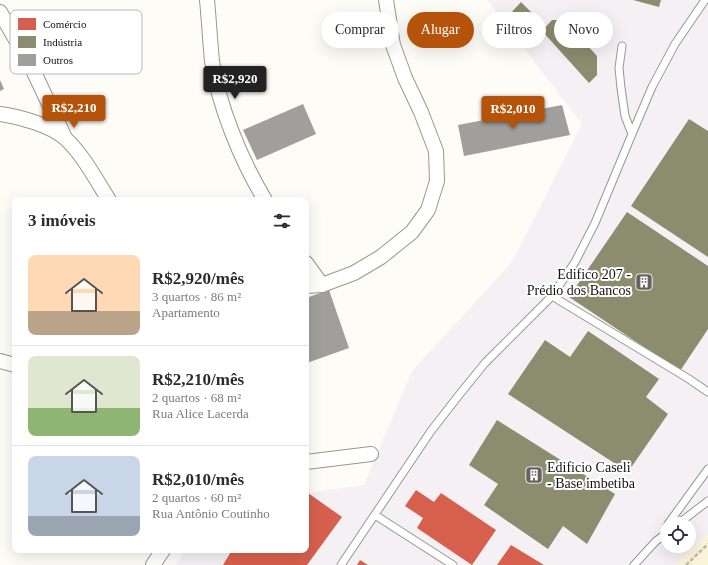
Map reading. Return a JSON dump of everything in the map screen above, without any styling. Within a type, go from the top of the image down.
[{"type":"street","points":[[207,0],[212,61],[223,106],[235,140],[264,197]]},
{"type":"street","points":[[309,286],[322,285],[354,273],[381,257],[412,232],[428,210],[437,181],[436,151],[421,112],[405,78],[393,45],[386,0]]},
{"type":"street","points":[[0,12],[10,30]]},
{"type":"street","points":[[35,74],[65,138],[78,154],[107,197]]},
{"type":"street","points":[[0,114],[45,126],[65,138]]},
{"type":"street","points":[[309,267],[322,285]]},
{"type":"street","points":[[0,361],[12,364]]},
{"type":"street","points":[[309,462],[371,454]]},
{"type":"street","points":[[152,565],[161,553]]},
{"type":"lane","points":[[341,565],[431,431],[485,363],[552,296],[575,262],[595,223],[652,87],[675,44],[705,0]]},
{"type":"lane","points":[[622,46],[619,68],[621,88],[625,116],[632,134]]},
{"type":"lane","points":[[552,296],[689,378],[708,392]]},
{"type":"lane","points":[[674,517],[708,469]]},
{"type":"lane","points":[[687,517],[708,501]]},
{"type":"lane","points":[[375,515],[453,565]]},
{"type":"lane","points":[[634,565],[660,536]]},
{"type":"lane","points":[[656,541],[660,538]]},
{"type":"path","points":[[686,565],[708,544]]},
{"type":"shaded area","points":[[487,0],[708,0],[708,534],[696,546],[696,517],[660,517],[660,553],[688,553],[676,565],[176,565],[183,553],[309,553],[309,493],[364,485],[412,371],[512,262],[582,124],[524,48],[546,48],[546,12],[496,12]]},
{"type":"sand","points":[[708,534],[708,565],[676,565],[688,553],[696,553],[696,546]]},
{"type":"building: Comércio","points":[[416,490],[434,502],[441,493],[496,530],[472,565],[417,528],[423,518],[405,506]]},
{"type":"building: Comércio","points":[[309,494],[342,517],[307,565],[223,565],[230,553],[309,553]]},
{"type":"building: Comércio","points":[[511,545],[544,565],[497,565]]},
{"type":"building: Comércio","points":[[360,560],[368,565],[357,565]]},
{"type":"building: Indústria","points":[[633,0],[661,0],[659,7]]},
{"type":"building: Indústria","points":[[521,2],[531,12],[512,12]]},
{"type":"building: Indústria","points":[[552,20],[554,20],[554,44],[546,35],[546,27]]},
{"type":"building: Indústria","points":[[557,48],[590,48],[597,56],[597,75],[589,83]]},
{"type":"building: Indústria","points":[[689,119],[708,131],[708,257],[631,206]]},
{"type":"building: Indústria","name":"Edifico 207 - Prédio dos Bancos","points":[[627,212],[708,266],[708,329],[680,371],[569,297]]},
{"type":"building: Indústria","points":[[588,331],[659,379],[646,397],[668,414],[628,472],[508,394],[545,340],[570,357]]},
{"type":"building: Indústria","name":"Edificio Caseli - Base imbetiba","points":[[497,420],[615,494],[587,544],[563,526],[548,549],[484,505],[498,484],[469,465]]},
{"type":"building: Outros","points":[[0,80],[4,89],[0,91]]},
{"type":"building: Outros","points":[[303,104],[316,134],[257,160],[243,130]]},
{"type":"building: Outros","points":[[562,105],[570,135],[464,156],[458,125]]},
{"type":"building: Outros","points":[[329,290],[349,348],[309,362],[309,297]]},
{"type":"place","name":"Edifico 207 - Prédio dos Bancos","points":[[644,282]]},
{"type":"place","name":"Edificio Caseli - Base imbetiba","points":[[534,475]]}]
